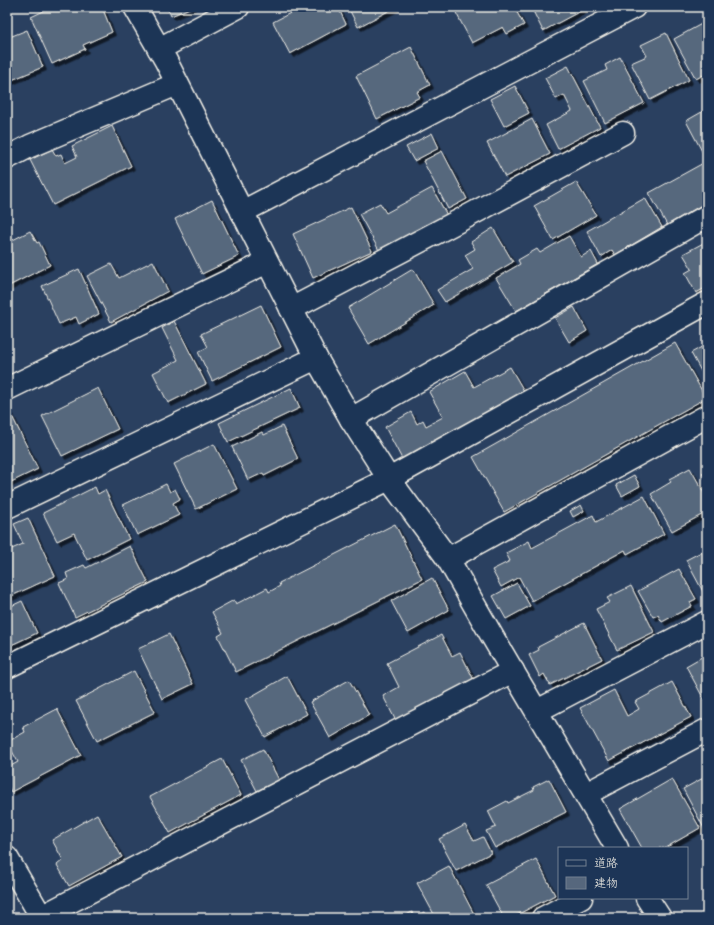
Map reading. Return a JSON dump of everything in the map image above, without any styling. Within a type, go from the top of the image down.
[{"type":"street","points":[[135,7],[159,49],[316,358],[351,419],[389,479],[448,559],[616,847]]},
{"type":"street","points":[[159,49],[238,7]]},
{"type":"street","points":[[242,212],[634,7]]},
{"type":"street","points":[[7,158],[30,146],[177,84]]},
{"type":"street","points":[[291,309],[623,133]]},
{"type":"street","points":[[351,419],[707,216]]},
{"type":"street","points":[[7,389],[267,262]]},
{"type":"street","points":[[7,667],[389,479],[707,303]]},
{"type":"street","points":[[7,508],[316,358]]},
{"type":"street","points":[[448,559],[707,416]]},
{"type":"street","points":[[537,711],[707,622]]},
{"type":"street","points":[[7,858],[42,917],[513,671]]},
{"type":"street","points":[[586,794],[707,730]]},
{"type":"street","points":[[544,918],[579,899]]},
{"type":"street","points":[[648,899],[660,918]]},
{"type":"building","points":[[52,7],[102,7],[112,32],[83,45],[85,49],[52,64],[31,17]]},
{"type":"building","points":[[167,7],[192,7],[171,16]]},
{"type":"building","points":[[302,7],[338,7],[346,24],[290,54],[273,22]]},
{"type":"building","points":[[348,7],[396,7],[358,27]]},
{"type":"building","points":[[453,7],[514,7],[524,25],[507,34],[503,27],[472,43]]},
{"type":"building","points":[[531,7],[588,7],[543,31]]},
{"type":"building","points":[[707,21],[707,73],[696,79],[674,39]]},
{"type":"building","points":[[27,30],[43,67],[7,82],[7,38]]},
{"type":"building","points":[[666,33],[689,80],[650,100],[631,63],[647,56],[641,45]]},
{"type":"building","points":[[411,47],[430,85],[417,92],[420,97],[377,119],[356,76]]},
{"type":"building","points":[[620,57],[644,103],[605,123],[584,81],[607,70],[605,65]]},
{"type":"building","points":[[568,66],[600,127],[558,149],[546,125],[572,111],[564,95],[556,99],[545,78]]},
{"type":"building","points":[[515,86],[529,113],[504,126],[490,99]]},
{"type":"building","points":[[707,109],[707,154],[704,155],[686,121]]},
{"type":"building","points":[[532,119],[550,154],[505,177],[487,143]]},
{"type":"building","points":[[112,126],[131,166],[53,205],[30,160],[52,149],[56,156],[61,154],[65,163],[77,157],[72,146]]},
{"type":"building","points":[[432,133],[439,148],[414,161],[406,147]]},
{"type":"building","points":[[442,151],[467,199],[448,209],[423,161]]},
{"type":"building","points":[[707,161],[707,202],[667,225],[649,193]]},
{"type":"building","points":[[576,182],[596,215],[553,240],[534,206]]},
{"type":"building","points":[[432,188],[448,217],[381,254],[359,214],[380,203],[386,213]]},
{"type":"building","points":[[645,198],[662,227],[615,255],[612,250],[601,257],[587,231]]},
{"type":"building","points":[[212,200],[239,256],[202,274],[175,219]]},
{"type":"building","points":[[351,207],[372,251],[313,278],[293,234]]},
{"type":"building","points":[[493,228],[513,262],[445,302],[437,290],[473,269],[465,255],[475,249],[471,242]]},
{"type":"building","points":[[30,231],[37,243],[39,242],[50,265],[7,287],[7,243]]},
{"type":"building","points":[[569,236],[581,257],[591,251],[598,264],[516,311],[496,278],[520,264],[518,260],[537,249],[540,253]]},
{"type":"building","points":[[707,241],[707,287],[696,293],[685,273],[692,269],[683,254]]},
{"type":"building","points":[[153,261],[168,291],[111,322],[87,276],[111,264],[119,278]]},
{"type":"building","points":[[79,269],[99,314],[79,324],[76,317],[59,324],[42,286]]},
{"type":"building","points":[[413,269],[434,305],[369,344],[348,308]]},
{"type":"building","points":[[261,305],[281,347],[212,381],[198,352],[208,347],[201,334]]},
{"type":"building","points":[[574,307],[587,331],[569,342],[555,318]]},
{"type":"building","points":[[174,321],[206,384],[168,403],[153,373],[178,360],[162,328]]},
{"type":"building","points":[[675,343],[706,398],[504,512],[473,457]]},
{"type":"building","points":[[707,344],[707,382],[691,353]]},
{"type":"building","points":[[510,367],[524,391],[402,459],[385,427],[411,412],[417,424],[423,420],[426,426],[443,417],[429,392],[465,371],[474,387]]},
{"type":"building","points":[[98,388],[118,429],[62,456],[42,416]]},
{"type":"building","points":[[291,388],[300,408],[228,442],[219,423]]},
{"type":"building","points":[[9,410],[38,469],[9,483],[7,480],[7,411]]},
{"type":"building","points":[[282,426],[298,459],[264,476],[263,473],[248,480],[232,447],[262,432],[264,435]]},
{"type":"building","points":[[214,444],[237,489],[196,509],[174,464]]},
{"type":"building","points":[[690,468],[707,498],[707,512],[672,531],[651,494],[671,482],[669,479]]},
{"type":"building","points":[[707,471],[707,482],[702,473]]},
{"type":"building","points":[[634,475],[640,486],[622,496],[616,485]]},
{"type":"building","points":[[166,484],[170,492],[175,489],[180,499],[173,503],[179,515],[137,535],[123,505]]},
{"type":"building","points":[[95,487],[98,494],[105,490],[129,539],[87,560],[74,533],[57,541],[43,513]]},
{"type":"building","points":[[644,496],[664,534],[627,554],[625,550],[532,601],[519,577],[501,587],[492,570],[510,561],[506,553],[529,541],[532,548],[593,515],[596,522]]},
{"type":"building","points":[[581,505],[584,511],[573,517],[570,511]]},
{"type":"building","points":[[28,518],[55,576],[7,598],[7,551],[23,544],[14,524]]},
{"type":"building","points":[[395,524],[422,579],[236,672],[218,636],[223,633],[212,612],[234,600],[236,604],[267,588],[269,592],[280,586],[279,583]]},
{"type":"building","points":[[130,546],[148,582],[75,617],[59,583],[68,579],[66,573],[84,565],[86,568]]},
{"type":"building","points":[[707,549],[707,599],[686,560]]},
{"type":"building","points":[[679,569],[696,599],[690,602],[692,606],[662,622],[658,615],[653,617],[638,591]]},
{"type":"building","points":[[432,578],[449,610],[408,633],[391,601]]},
{"type":"building","points":[[517,583],[530,606],[506,619],[493,596]]},
{"type":"building","points":[[631,586],[654,632],[617,650],[596,609],[610,602],[607,598]]},
{"type":"building","points":[[22,601],[37,633],[7,647],[7,608]]},
{"type":"building","points":[[584,623],[602,659],[550,685],[544,674],[540,677],[529,655],[539,650],[538,647]]},
{"type":"building","points":[[169,634],[193,684],[162,699],[138,649]]},
{"type":"building","points":[[441,635],[452,656],[460,652],[474,680],[396,721],[383,696],[399,687],[387,663]]},
{"type":"building","points":[[707,654],[707,705],[686,666]]},
{"type":"building","points":[[134,671],[155,712],[97,741],[76,701]]},
{"type":"building","points":[[287,676],[307,714],[265,737],[245,700]]},
{"type":"building","points":[[349,680],[369,715],[330,738],[310,702]]},
{"type":"building","points":[[672,682],[691,717],[609,761],[580,708],[614,690],[627,716],[639,709],[635,702]]},
{"type":"building","points":[[57,709],[81,755],[11,792],[7,784],[7,768],[18,762],[7,742],[25,732],[23,727]]},
{"type":"building","points":[[263,749],[279,780],[257,791],[241,760]]},
{"type":"building","points":[[222,759],[241,795],[170,833],[150,797]]},
{"type":"building","points":[[707,776],[707,831],[706,832],[683,789]]},
{"type":"building","points":[[549,779],[566,812],[495,848],[486,831],[496,827],[488,811],[507,801],[508,803],[534,790],[533,787]]},
{"type":"building","points":[[672,779],[700,828],[667,847],[641,847],[620,809]]},
{"type":"building","points":[[97,814],[122,857],[69,886],[57,865],[63,860],[52,840]]},
{"type":"building","points":[[465,825],[474,841],[483,837],[491,853],[456,871],[439,839]]},
{"type":"building","points":[[536,859],[555,895],[511,918],[504,918],[486,885]]},
{"type":"building","points":[[449,866],[476,918],[436,918],[417,883]]},
{"type":"building","points":[[412,912],[414,917],[424,912],[427,918],[401,918]]}]
